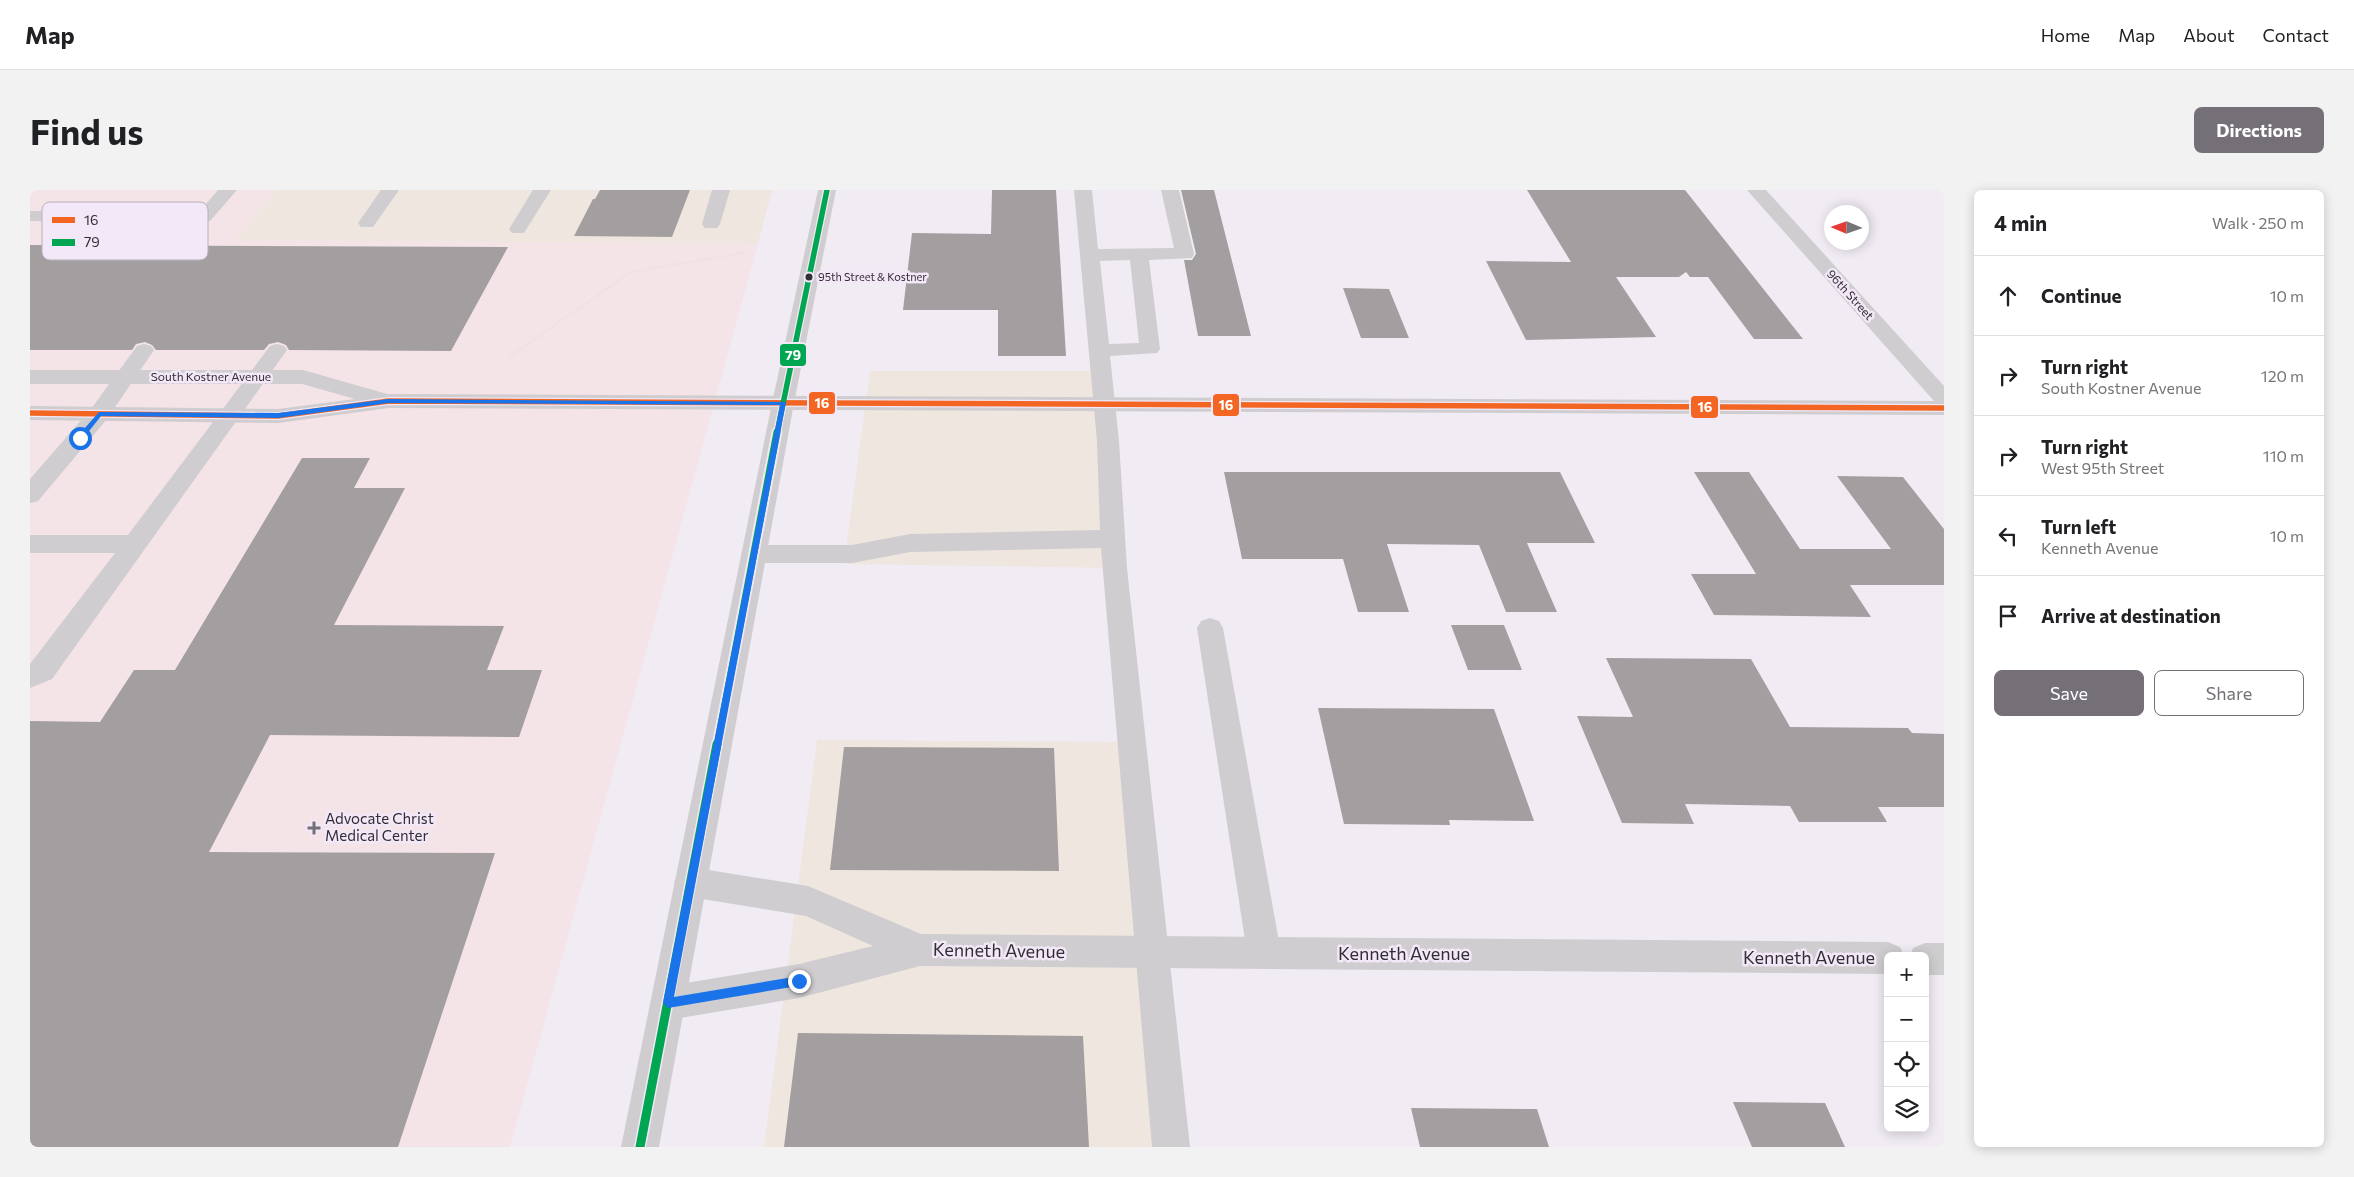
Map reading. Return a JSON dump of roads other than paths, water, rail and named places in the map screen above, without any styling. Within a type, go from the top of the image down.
[{"type":"street","points":[[208,212],[228,190]]},
{"type":"street","points":[[367,224],[390,190]]},
{"type":"street","points":[[518,229],[542,190]]},
{"type":"street","points":[[711,224],[721,190]]},
{"type":"street","points":[[640,1147],[754,554],[827,190]]},
{"type":"street","points":[[1083,190],[1108,441],[1112,540],[1171,1147]]},
{"type":"street","points":[[1090,255],[1185,254],[1170,190]]},
{"type":"street","name":"96th Street","points":[[1756,190],[1944,399]]},
{"type":"street","points":[[1100,350],[1150,349],[1140,254]]},
{"type":"street","points":[[30,495],[99,414],[144,350]]},
{"type":"street","points":[[30,678],[42,671],[277,350]]},
{"type":"street","name":"South Kostner Avenue","points":[[30,377],[303,377],[389,401]]},
{"type":"street","name":"South Kostner Avenue","points":[[30,413],[278,416],[389,401],[1944,408]]},
{"type":"street","points":[[754,554],[852,554],[910,543],[1112,540]]},
{"type":"street","points":[[30,544],[136,544]]},
{"type":"street","points":[[1210,628],[1264,953]]},
{"type":"street","name":"Kenneth Avenue","points":[[690,882],[808,901],[920,950]]},
{"type":"street","name":"Kenneth Avenue","points":[[668,1003],[799,981],[920,950],[1884,958]]},
{"type":"street","points":[[1929,958],[1944,959]]},
{"type":"place","name":"95th Street & Kostner","points":[[809,277]]},
{"type":"place","name":"Advocate Christ Medical Center","points":[[314,828]]}]
